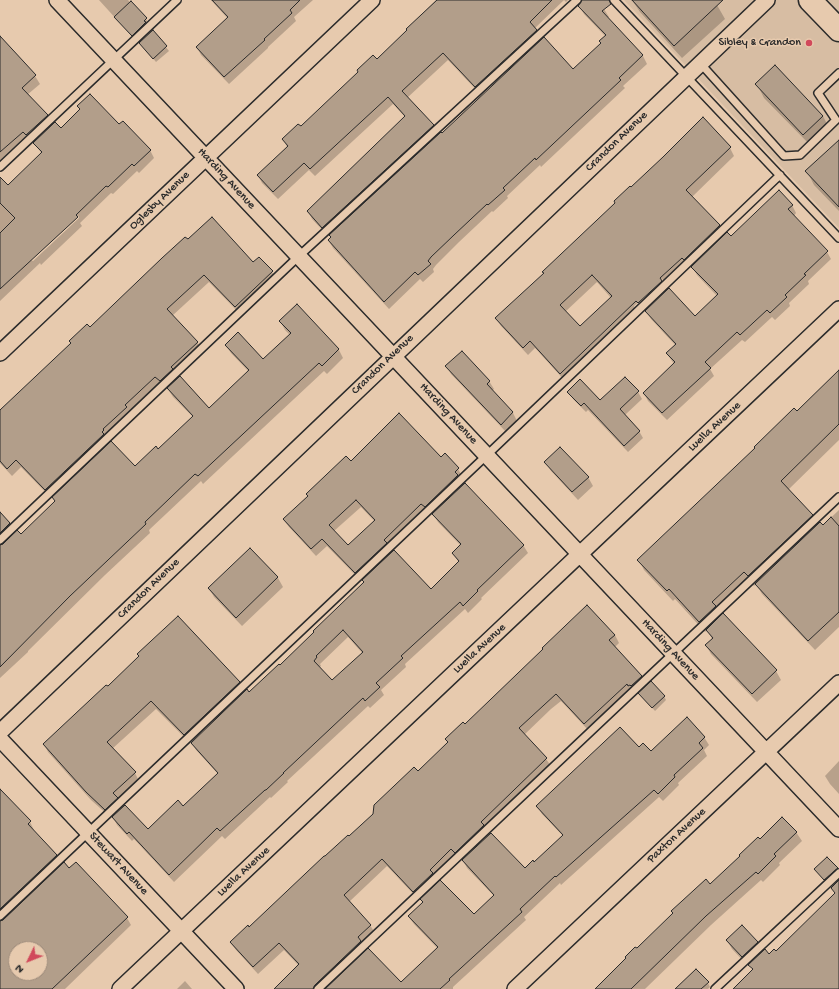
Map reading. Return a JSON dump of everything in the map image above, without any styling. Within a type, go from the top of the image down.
[{"type":"main road","points":[[810,0],[839,30]]},
{"type":"street","name":"Harding Avenue","points":[[57,0],[839,829]]},
{"type":"street","name":"Oglesby Avenue","points":[[0,353],[372,0]]},
{"type":"street","name":"Crandon Avenue","points":[[0,732],[767,0]]},
{"type":"street","name":"Luella Avenue","points":[[120,989],[839,310]]},
{"type":"street","name":"Paxton Avenue","points":[[515,989],[839,683]]},
{"type":"street","name":"Stewart Avenue","points":[[0,739],[236,989]]},
{"type":"lane","points":[[0,168],[177,0]]},
{"type":"lane","points":[[0,540],[299,256],[577,0]]},
{"type":"lane","points":[[614,0],[839,238]]},
{"type":"lane","points":[[700,63],[784,156],[800,155],[836,120],[818,93],[839,73]]},
{"type":"lane","points":[[0,916],[780,175]]},
{"type":"lane","points":[[318,989],[839,497]]},
{"type":"lane","points":[[715,989],[839,872]]},
{"type":"shaded area","points":[[624,0],[839,0],[839,228]]},
{"type":"building","points":[[212,0],[300,0],[290,10],[292,13],[224,77],[196,47],[228,17]]},
{"type":"building","points":[[437,0],[552,0],[530,22],[537,30],[475,87],[443,53],[402,91],[434,125],[322,228],[307,211],[405,116],[388,97],[310,169],[304,163],[273,192],[257,175],[288,146],[282,139],[298,124],[301,126],[358,72],[357,70],[373,55],[377,59]]},
{"type":"building","points":[[582,0],[609,0],[611,4],[602,11],[643,55],[619,78],[621,80],[536,160],[535,158],[503,188],[505,190],[488,205],[487,204],[431,257],[428,261],[431,264],[418,275],[415,272],[384,302],[328,240],[331,237],[329,235],[441,132],[442,133],[544,37],[573,69],[601,43],[599,41],[606,35],[578,6]]},
{"type":"building","points":[[632,0],[723,0],[674,46]]},
{"type":"building","points":[[131,1],[147,18],[144,21],[146,22],[132,36],[114,17]]},
{"type":"building","points":[[153,30],[167,46],[153,59],[139,43]]},
{"type":"building","points":[[0,36],[36,75],[22,88],[48,115],[26,135],[23,132],[0,152]]},
{"type":"building","points":[[775,65],[823,116],[803,135],[755,84]]},
{"type":"building","points":[[90,94],[119,124],[123,121],[151,150],[134,166],[132,164],[108,187],[106,186],[76,215],[78,217],[0,289],[0,233],[15,218],[0,203],[0,177],[8,185],[42,152],[33,143],[55,122],[61,128],[80,109],[77,106]]},
{"type":"building","points":[[703,117],[731,147],[686,190],[720,225],[684,260],[682,258],[660,278],[662,281],[638,303],[636,301],[560,374],[530,341],[523,348],[495,318],[544,273],[542,272],[615,203],[614,201],[663,157]],"holes":[[[592,275],[612,296],[580,326],[560,305]]]},
{"type":"building","points":[[839,140],[839,207],[805,171]]},
{"type":"building","points":[[779,190],[793,205],[788,209],[828,251],[804,274],[806,275],[785,295],[787,297],[770,313],[767,310],[740,335],[737,332],[705,362],[711,368],[662,413],[643,393],[675,362],[666,353],[676,344],[645,311],[669,288],[695,316],[718,294],[691,267],[727,232],[731,236]]},
{"type":"building","points":[[212,217],[253,262],[259,257],[273,271],[235,307],[204,275],[167,309],[198,342],[171,367],[173,369],[160,381],[155,377],[125,405],[127,407],[103,429],[104,430],[102,432],[104,434],[45,490],[16,460],[7,469],[0,461],[0,410],[71,343],[69,341],[87,324],[90,327],[185,237],[188,239]]},
{"type":"building","points":[[297,304],[339,349],[322,366],[319,363],[198,476],[195,474],[145,522],[146,524],[70,596],[0,667],[0,545],[3,544],[17,530],[21,534],[55,501],[52,497],[111,441],[135,466],[156,446],[158,449],[193,416],[167,388],[180,376],[209,408],[249,370],[225,345],[238,332],[263,359],[291,333],[279,321]]},
{"type":"building","points":[[462,351],[490,381],[487,384],[513,412],[501,425],[445,366]]},
{"type":"building","points":[[839,370],[839,424],[781,481],[813,515],[748,576],[744,572],[712,602],[716,606],[699,622],[669,589],[667,591],[637,560],[755,448],[754,447],[794,408],[797,411]]},
{"type":"building","points":[[625,377],[639,391],[620,409],[640,431],[624,446],[584,403],[581,406],[567,392],[580,379],[600,400]]},
{"type":"building","points":[[399,413],[441,457],[445,453],[459,468],[455,472],[458,475],[425,507],[421,504],[384,540],[387,543],[355,573],[322,539],[311,549],[283,519],[308,496],[306,494],[346,456],[351,461]],"holes":[[[356,500],[375,520],[348,545],[329,525]]]},
{"type":"building","points":[[560,447],[589,477],[572,492],[544,462]]},
{"type":"building","points":[[465,483],[524,545],[477,590],[478,591],[463,606],[460,602],[401,656],[403,658],[376,683],[380,687],[365,701],[363,698],[266,790],[220,831],[217,828],[169,875],[129,832],[127,834],[112,817],[125,805],[148,829],[178,800],[183,806],[218,773],[191,743],[247,689],[249,692],[279,664],[280,665],[364,582],[362,580],[394,550],[431,589],[459,561],[452,553],[461,544],[432,514]],"holes":[[[343,630],[363,652],[332,680],[314,661],[317,657],[316,656]]]},
{"type":"building","points":[[0,512],[10,523],[0,533]]},
{"type":"building","points":[[831,517],[839,526],[839,612],[808,641],[755,584],[820,522],[823,525]]},
{"type":"building","points":[[250,548],[278,577],[236,618],[208,588]]},
{"type":"building","points":[[587,605],[615,635],[609,640],[642,676],[631,686],[628,686],[627,684],[584,724],[556,694],[519,728],[547,758],[481,822],[484,825],[455,853],[451,849],[430,870],[433,873],[413,892],[382,859],[344,895],[371,925],[358,937],[361,941],[315,985],[313,989],[274,989],[299,964],[279,943],[253,967],[230,942],[248,925],[249,927],[324,856],[373,814],[374,805],[414,767],[418,771],[448,742],[445,739],[463,722],[465,724]]},
{"type":"building","points":[[723,613],[777,670],[752,694],[705,645],[713,638],[706,630]]},
{"type":"building","points":[[178,616],[240,682],[184,735],[151,701],[107,742],[136,772],[113,793],[118,798],[105,810],[86,792],[43,744],[106,685],[108,686],[139,656],[137,654]]},
{"type":"building","points":[[651,681],[665,696],[652,708],[638,693]]},
{"type":"building","points":[[687,717],[705,737],[699,743],[703,748],[674,775],[675,777],[658,794],[654,790],[556,877],[555,876],[520,909],[522,912],[440,989],[325,989],[368,948],[401,982],[438,947],[408,916],[423,902],[420,899],[440,880],[474,914],[494,895],[462,860],[491,833],[525,868],[533,860],[534,862],[563,835],[536,806],[620,727],[639,747],[643,743],[651,751]]},
{"type":"building","points":[[0,789],[31,821],[28,824],[57,855],[0,909]]},
{"type":"building","points":[[782,817],[797,832],[774,854],[776,856],[758,874],[756,872],[706,916],[631,989],[595,989],[635,947],[637,948],[673,913],[671,911],[706,879],[710,884],[758,837],[760,839]]},
{"type":"building","points":[[827,857],[838,868],[824,880],[814,869]]},
{"type":"building","points":[[64,862],[69,868],[76,862],[128,917],[52,989],[0,989],[0,921],[3,920]]},
{"type":"building","points":[[839,880],[839,989],[733,989],[753,969],[748,965],[765,949],[769,954],[774,949],[776,951],[835,893],[831,888]]},
{"type":"building","points":[[742,925],[758,942],[742,957],[726,940]]},
{"type":"building","points":[[696,969],[709,982],[701,989],[675,989]]},
{"type":"place","name":"Sibley & Crandon","points":[[809,43]]}]
